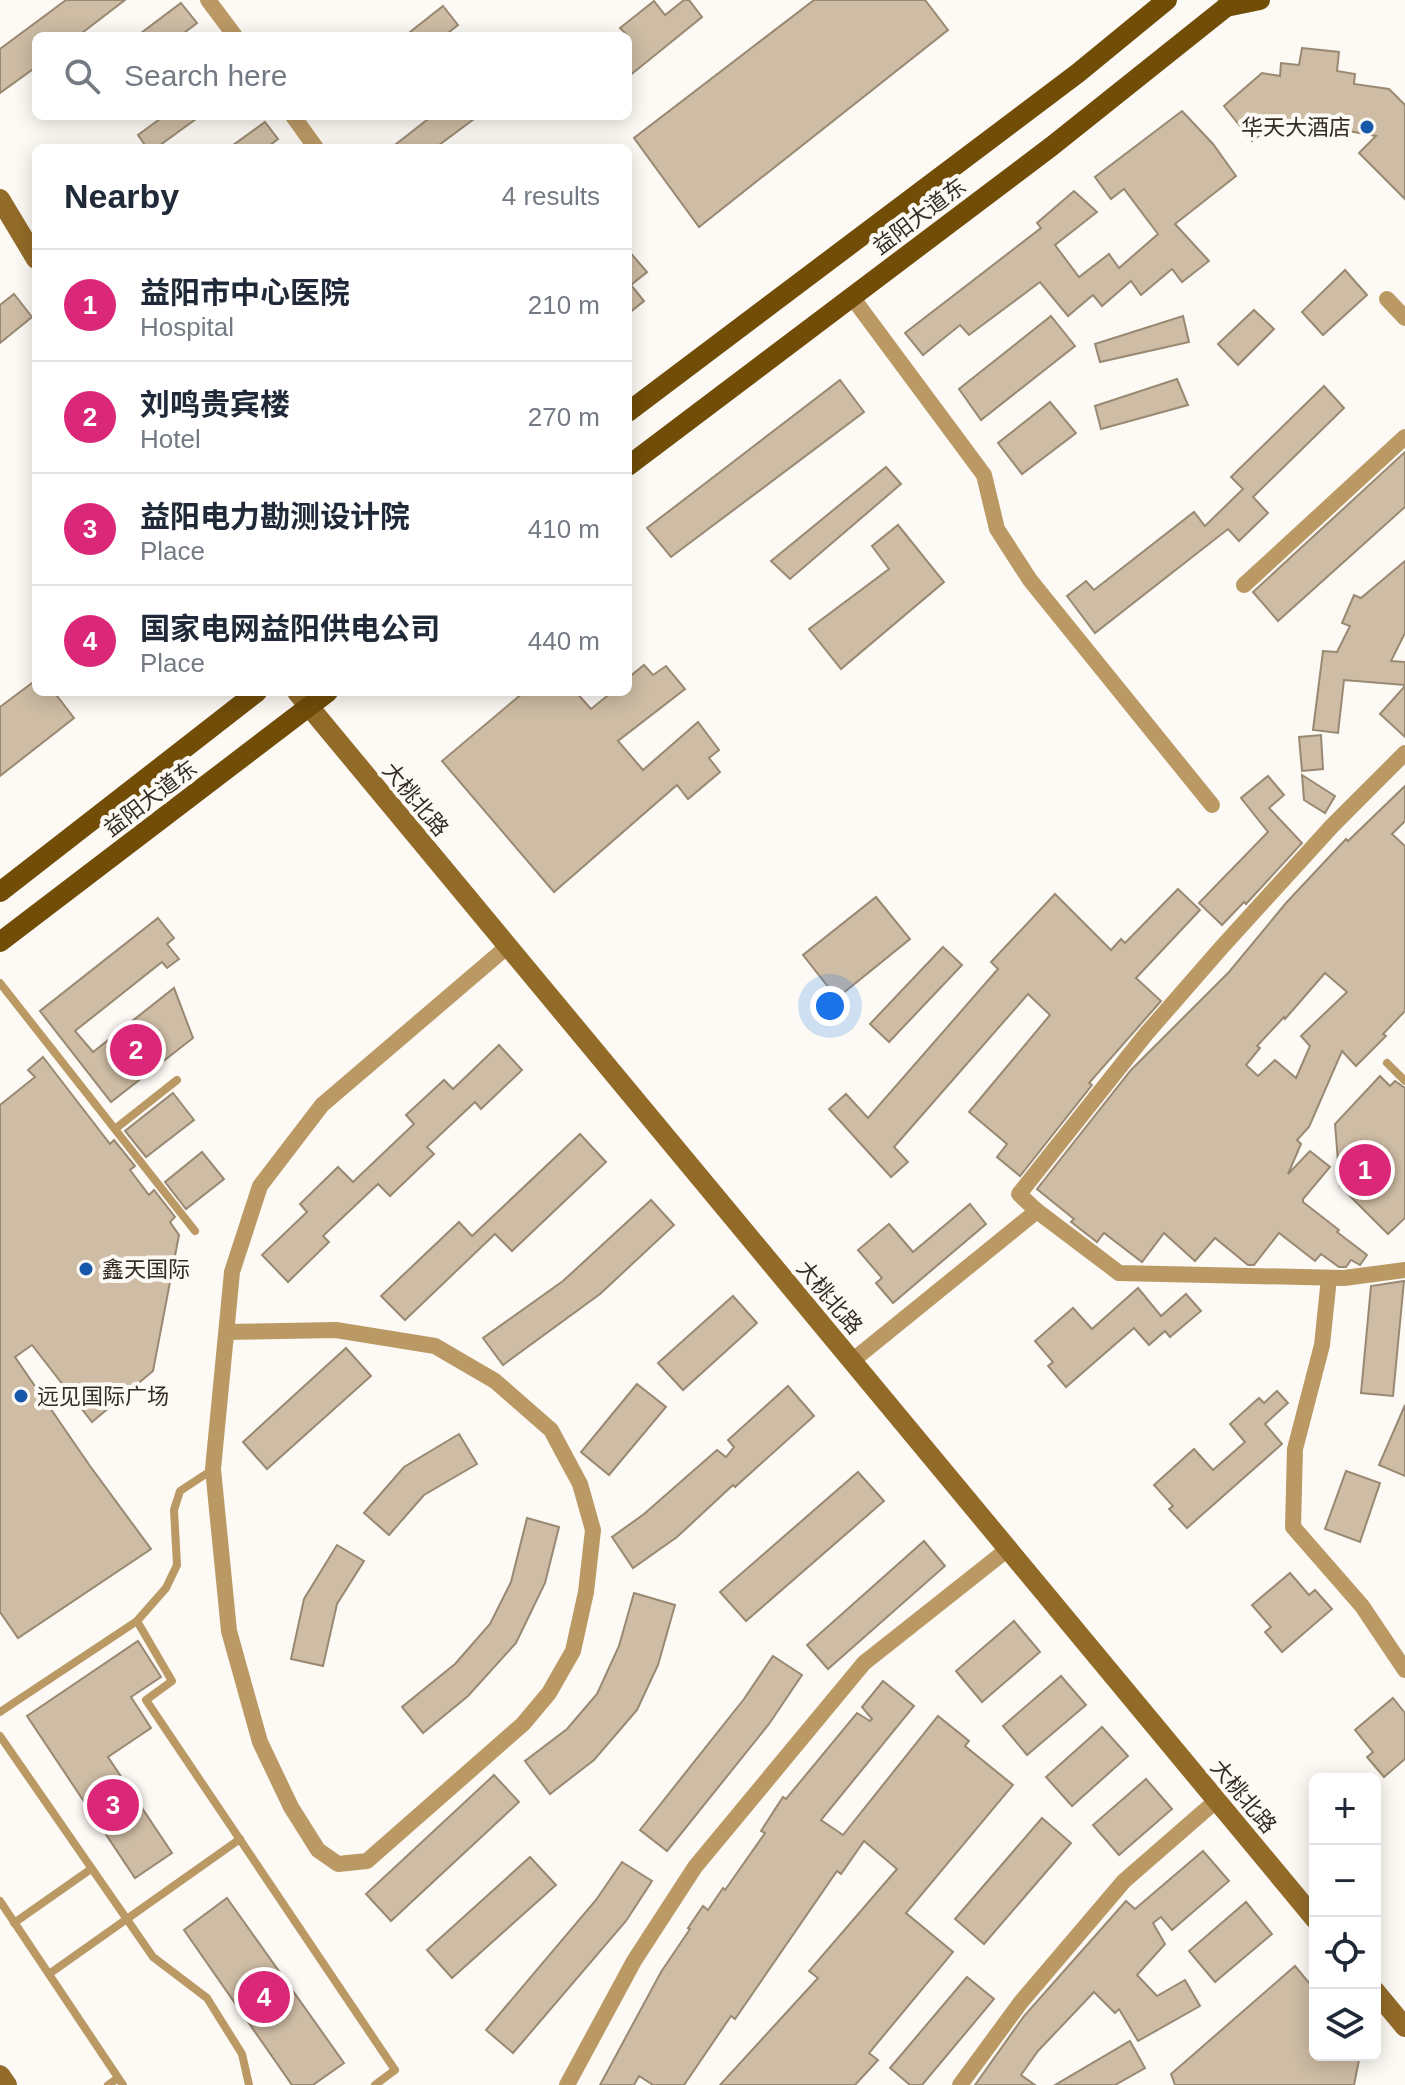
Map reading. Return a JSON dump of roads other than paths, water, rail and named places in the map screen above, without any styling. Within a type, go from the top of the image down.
[{"type":"main road","points":[[632,409],[1078,73],[1167,0]]},
{"type":"main road","points":[[1230,4],[1260,0]]},
{"type":"main road","name":"益阳大道东","points":[[632,463],[1052,146],[1230,4]]},
{"type":"main road","points":[[0,892],[252,696]]},
{"type":"main road","name":"益阳大道东","points":[[0,942],[303,699]]},
{"type":"street","points":[[208,0],[232,32]]},
{"type":"street","points":[[296,120],[313,144]]},
{"type":"street","points":[[0,199],[32,252]]},
{"type":"street","points":[[852,297],[984,475],[997,529],[1030,580],[1212,805]]},
{"type":"street","points":[[1387,299],[1405,318]]},
{"type":"street","points":[[1244,585],[1405,437]]},
{"type":"street","name":"大桃北路","points":[[303,699],[1313,1917]]},
{"type":"street","points":[[1405,753],[1332,826],[1146,1034],[1019,1194],[1119,1273],[1344,1278],[1405,1270]]},
{"type":"street","points":[[226,1332],[336,1330],[435,1346],[495,1381],[551,1430],[580,1484],[593,1530],[586,1592],[573,1651],[549,1693],[523,1724],[367,1861],[338,1864],[318,1850],[291,1807],[260,1742],[229,1631],[213,1469],[226,1332],[232,1272],[260,1186],[322,1105],[508,946]]},
{"type":"street","points":[[852,1361],[1037,1211]]},
{"type":"street","points":[[1329,1278],[1322,1345],[1295,1449],[1293,1527],[1362,1606],[1405,1670]]},
{"type":"street","points":[[567,2085],[634,1961],[704,1855],[864,1663],[1008,1549]]},
{"type":"street","points":[[960,2085],[1021,2002],[1124,1881],[1217,1800]]},
{"type":"street","points":[[1381,1998],[1405,2027]]},
{"type":"street","points":[[0,2075],[7,2085]]},
{"type":"lane","points":[[0,983],[195,1231]]},
{"type":"lane","points":[[1387,1063],[1405,1081]]},
{"type":"lane","points":[[115,1129],[177,1080]]},
{"type":"lane","points":[[0,1712],[137,1621],[166,1588],[177,1565],[174,1510],[180,1491],[213,1469]]},
{"type":"lane","points":[[137,1621],[172,1681],[146,1700],[395,2070],[375,2085]]},
{"type":"lane","points":[[0,1736],[153,1957],[207,1998],[242,2054],[249,2085]]},
{"type":"lane","points":[[49,1974],[240,1839]]},
{"type":"lane","points":[[14,1923],[91,1869]]},
{"type":"lane","points":[[0,1901],[120,2082],[108,2085]]},
{"type":"place","name":"华天大酒店","points":[[1367,127]]},
{"type":"place","name":"刘鸣贵宾楼","points":[[136,1050]]},
{"type":"place","name":"益阳市中心医院","points":[[1365,1170]]},
{"type":"place","name":"鑫天国际","points":[[86,1269]]},
{"type":"place","name":"远见国际广场","points":[[21,1396]]},
{"type":"place","name":"益阳电力勘测设计院","points":[[113,1805]]},
{"type":"place","name":"国家电网益阳供电公司","points":[[264,1997]]}]
